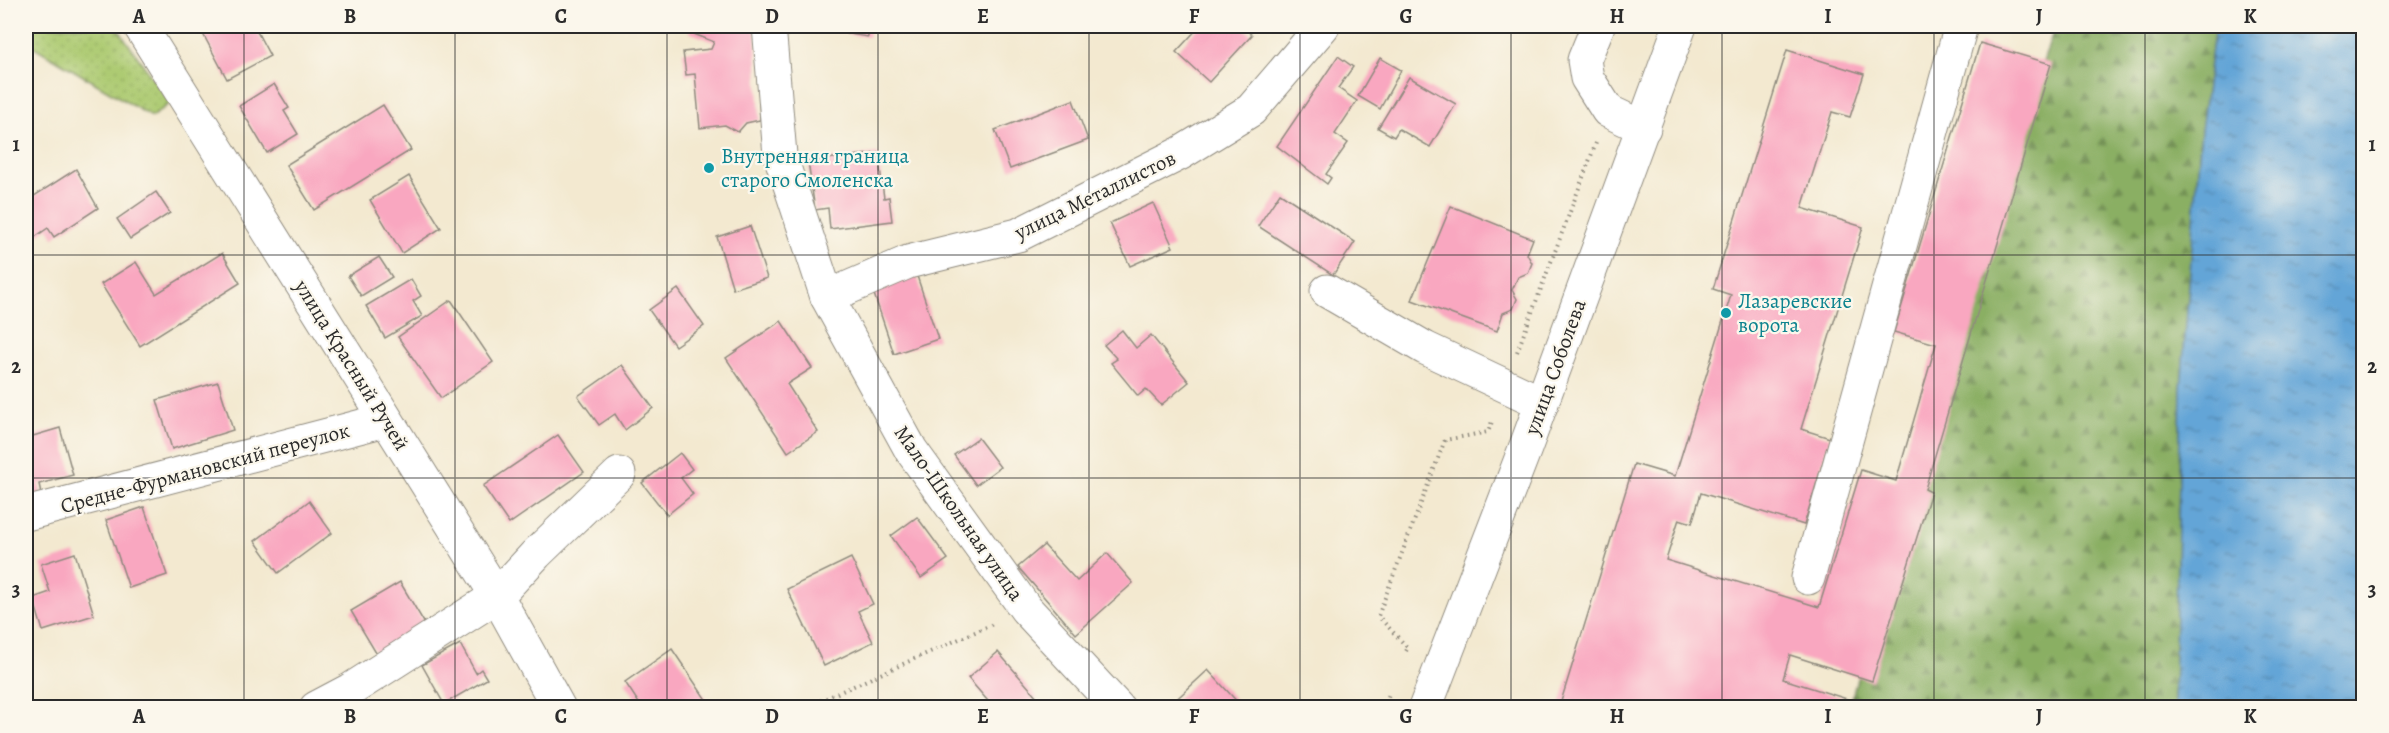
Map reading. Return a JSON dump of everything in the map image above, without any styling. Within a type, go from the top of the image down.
[{"type":"street","name":"улица Красный Ручей","points":[[140,26],[497,596],[559,708]]},
{"type":"street","name":"Мало-Школьная улица","points":[[769,26],[780,155],[827,297],[911,450],[1026,609],[1119,708]]},
{"type":"street","name":"улица Металлистов","points":[[827,297],[908,262],[1018,235],[1181,153],[1251,110],[1323,26]]},
{"type":"street","points":[[1598,26],[1584,60],[1587,78],[1608,111],[1644,128]]},
{"type":"street","name":"улица Соболева","points":[[1425,708],[1542,403],[1680,26]]},
{"type":"street","points":[[1808,578],[1961,26]]},
{"type":"street","points":[[1327,291],[1425,348],[1542,403]]},
{"type":"street","name":"Средне-Фурмановский переулок","points":[[26,514],[385,420]]},
{"type":"street","points":[[316,708],[350,690],[497,596],[536,554],[619,474]]},
{"type":"path","points":[[804,708],[1026,609]]},
{"type":"green space","points":[[26,26],[116,26],[170,103],[152,117],[26,42]]},
{"type":"green space","points":[[2055,26],[2215,26],[2201,131],[2181,389],[2174,707],[1881,708],[1852,697],[1951,339]]},
{"type":"water","points":[[2215,26],[2363,26],[2363,707],[2174,707],[2181,389],[2201,131]]},
{"type":"building","points":[[209,26],[254,26],[270,56],[227,79],[201,30]]},
{"type":"building","points":[[691,26],[755,26],[760,120],[746,123],[738,132],[725,125],[700,128],[695,74],[686,75],[683,52],[711,49],[714,42],[689,32]]},
{"type":"building","points":[[818,26],[870,26],[868,37],[817,29]]},
{"type":"building","points":[[1200,26],[1242,26],[1252,35],[1209,82],[1176,52]]},
{"type":"building","points":[[1980,43],[2051,64],[1925,489],[1931,492],[1872,681],[1790,655],[1783,679],[1863,704],[1862,708],[1625,708],[1604,701],[1602,708],[1559,708],[1634,464],[1675,476],[1731,295],[1713,289],[1787,50],[1864,74],[1850,117],[1832,112],[1802,208],[1863,227],[1801,429],[1830,438],[1804,525],[1701,493],[1692,523],[1679,519],[1666,560],[1819,607],[1861,470],[1896,481],[1936,344],[1894,332]]},
{"type":"building","points":[[1338,56],[1353,67],[1338,88],[1357,101],[1335,134],[1348,143],[1326,174],[1331,178],[1327,184],[1277,146]]},
{"type":"building","points":[[1380,58],[1401,70],[1380,109],[1358,96]]},
{"type":"building","points":[[1409,77],[1456,104],[1430,147],[1399,129],[1394,137],[1378,128]]},
{"type":"building","points":[[274,84],[289,108],[284,111],[298,134],[267,153],[239,106]]},
{"type":"building","points":[[1073,100],[1088,140],[1010,169],[995,130]]},
{"type":"building","points":[[383,105],[411,150],[314,210],[286,165]]},
{"type":"building","points":[[878,153],[884,198],[889,197],[892,221],[830,229],[828,208],[815,210],[808,161]]},
{"type":"building","points":[[76,169],[98,208],[54,237],[48,228],[26,243],[26,196],[28,200]]},
{"type":"building","points":[[409,176],[441,228],[402,253],[370,200]]},
{"type":"building","points":[[156,192],[170,213],[130,239],[117,219]]},
{"type":"building","points":[[1280,193],[1355,242],[1333,275],[1258,226]]},
{"type":"building","points":[[1153,203],[1173,247],[1130,266],[1110,223]]},
{"type":"building","points":[[1451,206],[1533,239],[1527,254],[1532,263],[1528,273],[1518,277],[1512,290],[1517,299],[1513,309],[1503,313],[1497,331],[1412,300]]},
{"type":"building","points":[[750,226],[767,278],[733,289],[717,237]]},
{"type":"building","points":[[222,253],[240,283],[140,346],[101,284],[136,262],[156,294]]},
{"type":"building","points":[[379,257],[392,277],[361,296],[348,276]]},
{"type":"building","points":[[917,276],[938,339],[894,354],[873,291]]},
{"type":"building","points":[[411,279],[421,296],[413,301],[422,316],[385,338],[366,306]]},
{"type":"building","points":[[678,289],[704,326],[675,346],[649,310]]},
{"type":"building","points":[[451,300],[493,362],[441,398],[398,337]]},
{"type":"building","points":[[781,321],[812,368],[787,384],[818,432],[788,452],[726,358]]},
{"type":"building","points":[[1122,330],[1136,348],[1151,335],[1189,382],[1161,405],[1146,389],[1138,396],[1111,363],[1117,359],[1104,345]]},
{"type":"building","points":[[622,365],[653,408],[625,430],[615,414],[599,425],[578,396]]},
{"type":"building","points":[[218,382],[233,430],[172,449],[157,400]]},
{"type":"building","points":[[60,428],[73,475],[39,484],[41,493],[26,498],[26,438]]},
{"type":"building","points":[[558,435],[584,472],[509,524],[483,486]]},
{"type":"building","points":[[978,438],[1000,467],[976,485],[954,455]]},
{"type":"building","points":[[680,453],[692,469],[681,478],[693,494],[667,515],[642,483]]},
{"type":"building","points":[[309,501],[332,533],[278,573],[255,541]]},
{"type":"building","points":[[144,507],[167,575],[129,588],[106,520]]},
{"type":"building","points":[[917,517],[948,559],[921,578],[891,536]]},
{"type":"building","points":[[1044,545],[1077,581],[1107,553],[1133,583],[1076,634],[1018,567]]},
{"type":"building","points":[[75,553],[94,615],[43,631],[33,598],[50,592],[41,564]]},
{"type":"building","points":[[851,558],[873,604],[858,611],[873,642],[824,666],[787,589]]},
{"type":"building","points":[[400,582],[428,629],[379,658],[351,611]]},
{"type":"building","points":[[460,644],[476,673],[481,669],[487,679],[444,704],[422,665]]},
{"type":"building","points":[[672,649],[707,701],[697,708],[642,708],[625,682]]},
{"type":"building","points":[[998,652],[1037,697],[1026,708],[994,708],[968,678]]},
{"type":"building","points":[[1208,670],[1243,708],[1167,708]]},
{"type":"place","name":"Внутренняя граница старого Смоленска","points":[[709,168]]},
{"type":"place","name":"Лазаревские ворота","points":[[1726,313]]}]
